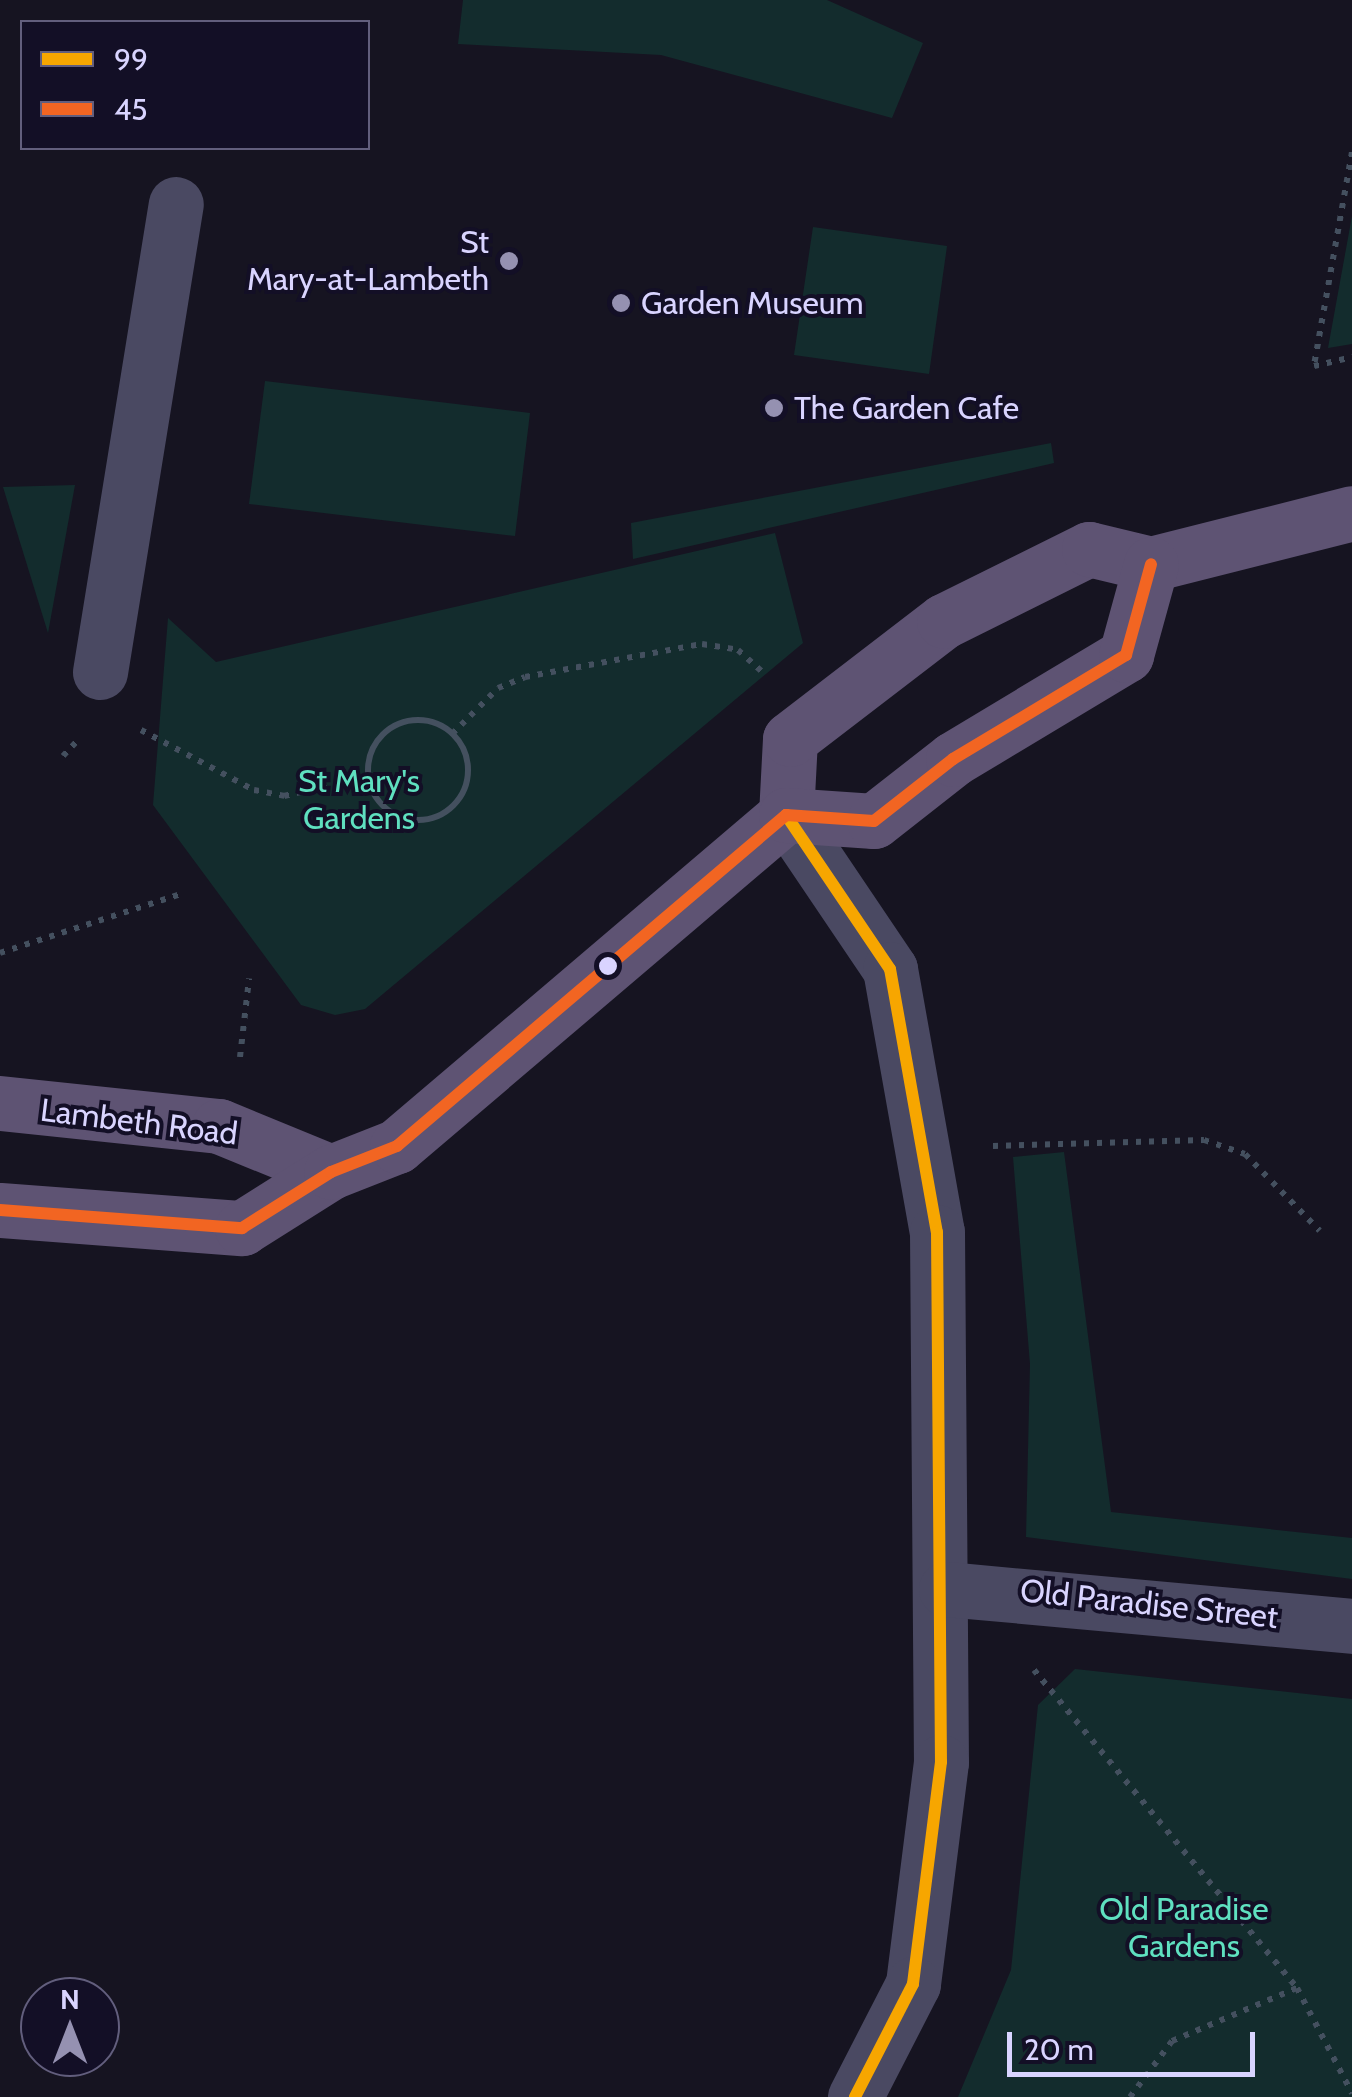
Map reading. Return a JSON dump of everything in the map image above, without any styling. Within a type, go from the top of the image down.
[{"type":"main road","points":[[786,815],[790,739],[899,650],[1089,549],[1151,564],[1352,513]]},
{"type":"main road","points":[[0,1210],[242,1228],[331,1172],[432,1124],[786,815],[874,820],[952,758],[1126,655],[1151,564]]},
{"type":"main road","name":"Lambeth Road","points":[[0,1103],[219,1126],[331,1172]]},
{"type":"street","points":[[100,672],[176,204]]},
{"type":"street","points":[[786,815],[869,928],[907,1028],[937,1232],[946,1589],[942,1762],[913,1984],[855,2097]]},
{"type":"street","name":"Old Paradise Street","points":[[946,1589],[1352,1626]]},
{"type":"path","points":[[1352,152],[1314,366],[1352,357]]},
{"type":"path","points":[[452,734],[498,688],[524,677],[725,644],[766,676]]},
{"type":"path","points":[[415,719],[452,734],[464,746],[469,780],[453,808],[424,820],[396,816],[371,793],[367,757],[387,728],[415,719]]},
{"type":"path","points":[[128,720],[254,790],[284,796],[369,775]]},
{"type":"path","points":[[0,954],[180,894]]},
{"type":"path","points":[[238,1077],[250,979]]},
{"type":"path","points":[[977,1146],[1204,1140],[1245,1154],[1320,1231]]},
{"type":"path","points":[[1028,1664],[1297,1988],[1352,2093]]},
{"type":"path","points":[[1130,2097],[1172,2040],[1297,1988]]},
{"type":"green space","points":[[463,0],[827,0],[923,43],[892,118],[661,55],[458,44]]},
{"type":"green space","points":[[1352,216],[1352,344],[1328,348]]},
{"type":"green space","points":[[813,227],[947,246],[929,374],[794,355]]},
{"type":"green space","points":[[265,381],[530,413],[515,536],[249,504]]},
{"type":"green space","points":[[1051,443],[1054,463],[633,559],[631,523]]},
{"type":"green space","points":[[75,485],[48,633],[3,487]]},
{"type":"green space","name":"St Mary's Gardens","points":[[775,533],[803,643],[365,1009],[335,1015],[301,1005],[153,805],[168,618],[216,662]]},
{"type":"green space","points":[[1064,1152],[1111,1512],[1352,1538],[1352,1579],[1026,1537],[1030,1364],[1013,1157]]},
{"type":"green space","name":"Old Paradise Gardens","points":[[1075,1669],[1352,1699],[1352,2097],[958,2097],[1011,1970],[1038,1705]]},
{"type":"transit line","name":"45","points":[[0,1210],[242,1228],[331,1172],[397,1146],[786,815],[874,821],[953,759],[1126,655],[1151,564]]},
{"type":"transit line","name":"99","points":[[786,815],[890,969],[937,1232],[941,1762],[913,1984],[855,2097]]},
{"type":"place","name":"St Mary-at-Lambeth","points":[[509,261]]},
{"type":"place","name":"Garden Museum","points":[[621,303]]},
{"type":"place","name":"The Garden Cafe","points":[[774,408]]}]
